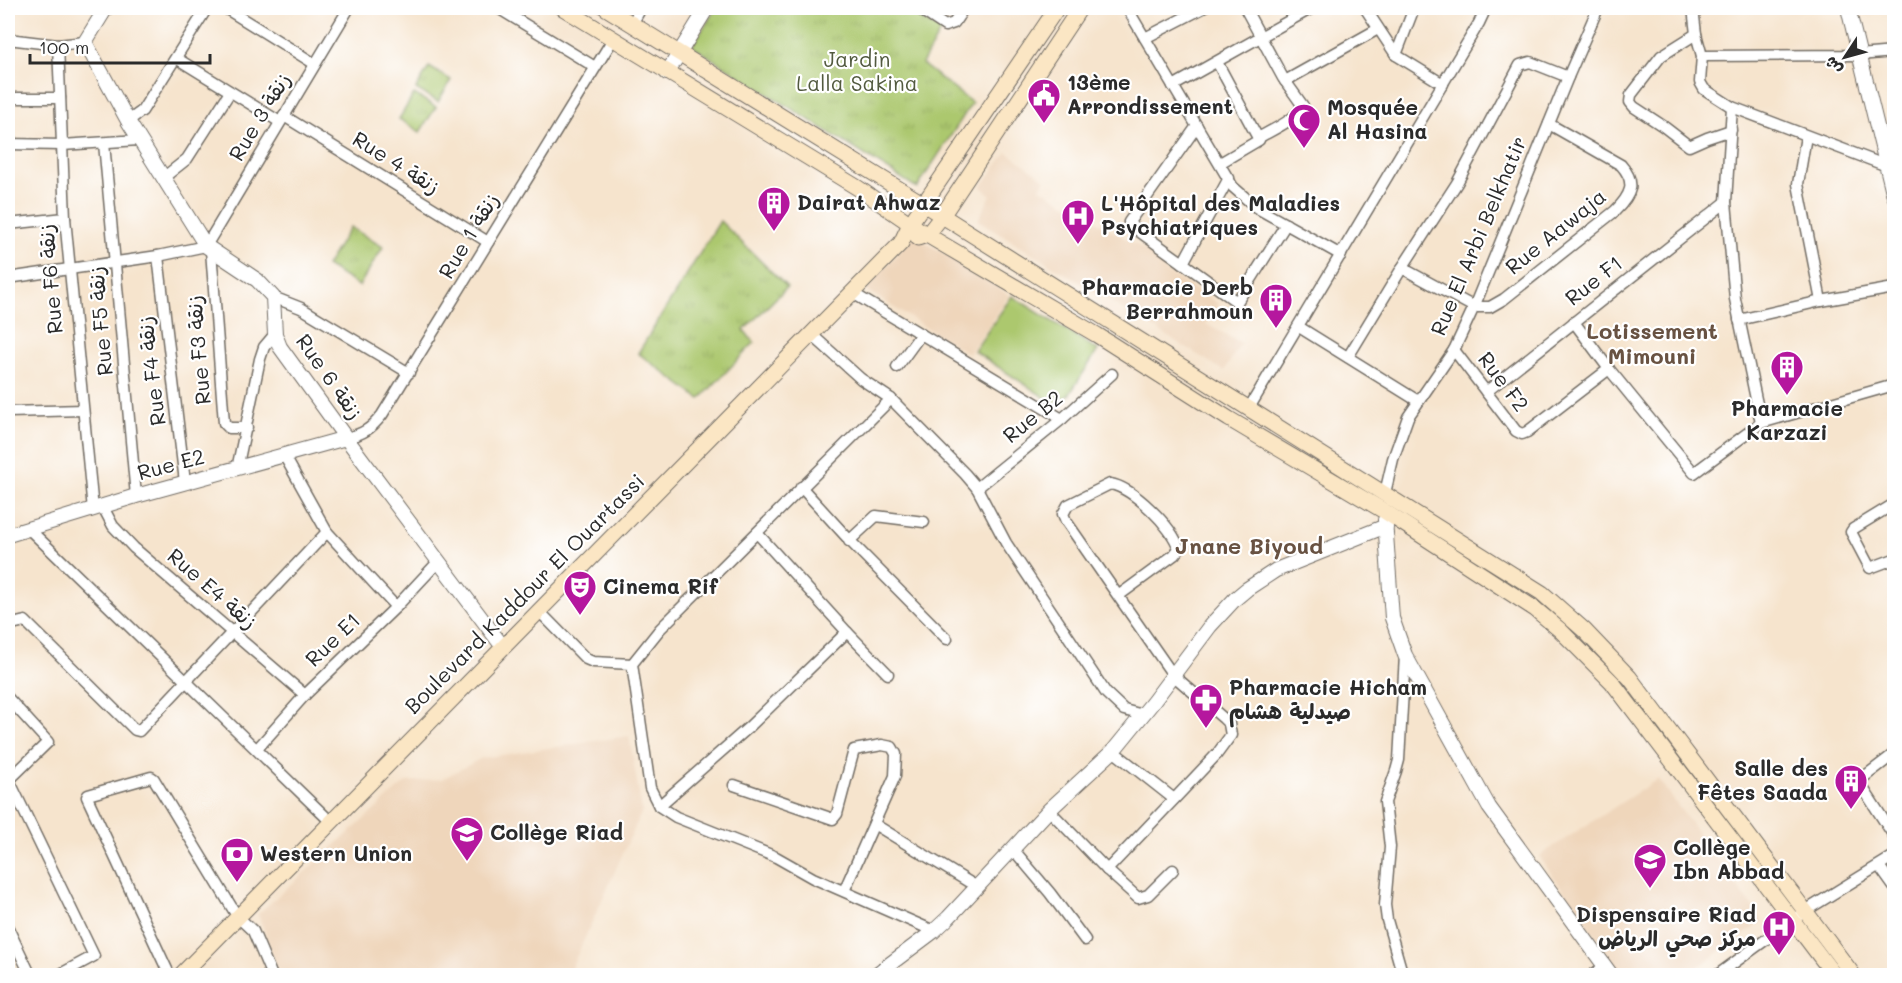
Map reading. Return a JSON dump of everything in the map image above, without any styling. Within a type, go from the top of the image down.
[{"type":"main road","points":[[563,8],[858,188],[927,235],[1087,329],[1385,519],[1535,609],[1560,630],[1612,682],[1798,917],[1854,975]]},
{"type":"main road","points":[[606,8],[925,204],[1542,593],[1584,630],[1630,678],[1798,917],[1835,975]]},
{"type":"main road","points":[[901,243],[910,224],[1057,8]]},
{"type":"main road","points":[[901,243],[927,235],[942,216],[1080,8]]},
{"type":"main road","points":[[991,106],[1005,120]]},
{"type":"main road","name":"Boulevard Kaddour El Ouartassi","points":[[180,975],[901,243]]},
{"type":"street","points":[[85,42],[106,8]]},
{"type":"street","points":[[128,121],[142,111],[207,8]]},
{"type":"street","points":[[225,8],[315,64]]},
{"type":"street","name":"Rue 3 زنقة","points":[[208,248],[347,8]]},
{"type":"street","points":[[498,8],[595,67]]},
{"type":"street","points":[[632,24],[641,8]]},
{"type":"street","points":[[667,73],[707,8]]},
{"type":"street","points":[[918,8],[948,26],[954,23],[964,8]]},
{"type":"street","points":[[1127,8],[1228,178],[1243,197],[1257,208],[1341,255]]},
{"type":"street","points":[[1145,38],[1186,12],[1203,8]]},
{"type":"street","points":[[1220,163],[1288,121],[1303,106],[1286,81],[1245,8]]},
{"type":"street","points":[[1173,86],[1312,8]]},
{"type":"street","points":[[1365,8],[1396,55],[1443,84]]},
{"type":"street","points":[[1396,55],[1414,8]]},
{"type":"street","points":[[1249,408],[1486,8]]},
{"type":"street","name":"Rue El Arbi Belkhatir","points":[[1598,8],[1474,307],[1454,350],[1418,401],[1399,438],[1385,493],[1385,519],[1392,618],[1405,655],[1489,807],[1609,971]]},
{"type":"street","points":[[1693,8],[1696,34],[1702,56],[1701,87],[1732,107],[1891,167]]},
{"type":"street","points":[[1848,8],[1891,167],[1894,196]]},
{"type":"street","points":[[1286,81],[1378,29]]},
{"type":"street","points":[[1696,34],[1661,56],[1630,95],[1630,102],[1689,146],[1731,130]]},
{"type":"street","points":[[8,39],[58,45],[85,42]]},
{"type":"street","name":"Rue 1 زنقة","points":[[346,438],[363,434],[372,427],[409,373],[613,39]]},
{"type":"street","points":[[85,42],[139,140],[208,248],[257,280],[273,297],[301,308],[409,373]]},
{"type":"street","name":"Rue F6 زنقة","points":[[58,45],[70,269],[83,410],[98,508]]},
{"type":"street","points":[[1702,56],[1859,55],[1894,52]]},
{"type":"street","name":"Rue 4 زنقة","points":[[176,58],[230,92],[282,119],[488,242]]},
{"type":"street","points":[[1217,62],[1258,138]]},
{"type":"street","points":[[1348,357],[1457,183],[1520,65],[1530,62],[1568,77]]},
{"type":"street","points":[[163,178],[187,159],[230,92]]},
{"type":"street","points":[[8,98],[60,98]]},
{"type":"street","points":[[1732,107],[1726,202],[1735,299],[1761,423]]},
{"type":"street","name":"Rue Aawaja","points":[[1474,307],[1490,307],[1504,299],[1615,211],[1624,202],[1629,192],[1631,183],[1628,173],[1621,165],[1549,124]]},
{"type":"street","points":[[1197,126],[1129,222],[1133,227],[1237,302],[1286,224]]},
{"type":"street","points":[[1806,136],[1798,184],[1821,301]]},
{"type":"street","points":[[8,144],[62,145],[139,140]]},
{"type":"street","name":"Rue F5 زنقة","points":[[104,143],[136,496]]},
{"type":"street","points":[[1183,263],[1228,178]]},
{"type":"street","name":"Rue F1","points":[[1486,392],[1726,202]]},
{"type":"street","points":[[8,224],[66,218]]},
{"type":"street","points":[[8,278],[208,248]]},
{"type":"street","name":"Rue F3 زنقة","points":[[208,248],[224,423],[229,428],[247,428]]},
{"type":"street","name":"Rue F4 زنقة","points":[[158,256],[185,482]]},
{"type":"street","points":[[1402,268],[1474,307]]},
{"type":"street","points":[[1739,320],[1821,301],[1894,288]]},
{"type":"street","points":[[851,292],[1062,419]]},
{"type":"street","name":"Rue 6 زنقة","points":[[273,297],[275,334],[280,347],[503,647]]},
{"type":"street","points":[[1574,322],[1609,369],[1694,473],[1761,423],[1894,385]]},
{"type":"street","points":[[1299,327],[1418,401]]},
{"type":"street","points":[[237,469],[260,359],[264,347],[275,334]]},
{"type":"street","points":[[811,334],[861,379],[891,399],[955,462],[977,488],[1002,536],[1106,693],[1124,710],[1143,715]]},
{"type":"street","points":[[897,367],[921,334]]},
{"type":"street","name":"Rue F2","points":[[1454,350],[1516,431],[1522,434],[1609,369]]},
{"type":"street","name":"Rue B2","points":[[977,488],[1062,419],[1112,374]]},
{"type":"street","points":[[891,399],[660,630],[633,664],[650,788],[659,806],[676,817],[776,857],[813,878],[934,931]]},
{"type":"street","points":[[8,412],[83,410]]},
{"type":"street","name":"Rue E2","points":[[8,534],[346,438]]},
{"type":"street","points":[[284,455],[327,532],[396,607]]},
{"type":"street","points":[[1107,870],[1217,754],[1231,735],[1229,724],[1173,675],[1071,529],[1063,514],[1068,505],[1110,484],[1117,485],[1152,510],[1179,549],[1118,596]]},
{"type":"street","points":[[801,487],[849,541],[947,639]]},
{"type":"street","points":[[1894,504],[1851,532],[1870,568],[1894,559]]},
{"type":"street","name":"Rue E4 زنقة","points":[[98,508],[122,536],[305,695]]},
{"type":"street","points":[[849,541],[876,516],[924,522]]},
{"type":"street","points":[[874,975],[934,931],[1012,848],[1113,751],[1210,626],[1235,600],[1256,582],[1385,519]]},
{"type":"street","points":[[29,529],[331,822]]},
{"type":"street","points":[[8,625],[26,621],[137,732],[327,532]]},
{"type":"street","points":[[757,533],[888,674]]},
{"type":"street","name":"Rue E1","points":[[257,749],[305,695],[396,607],[439,561]]},
{"type":"street","points":[[539,611],[585,659],[594,662],[633,664]]},
{"type":"street","points":[[659,806],[748,728],[848,632]]},
{"type":"street","points":[[1403,975],[1385,911],[1390,847],[1384,802],[1399,759],[1405,655]]},
{"type":"street","points":[[8,698],[48,742],[8,781],[94,956],[57,975]]},
{"type":"street","points":[[734,785],[833,819],[837,814],[854,750],[888,745],[894,749],[896,754],[895,776],[844,891]]},
{"type":"street","points":[[1113,751],[1174,799]]},
{"type":"street","points":[[1894,754],[1860,780],[1894,836]]},
{"type":"street","points":[[170,975],[87,796],[152,777],[237,916],[253,932],[272,975]]},
{"type":"street","points":[[1050,810],[1107,870],[1138,898],[1149,896],[1173,870]]},
{"type":"street","points":[[874,824],[977,887]]},
{"type":"street","points":[[1012,848],[1085,940]]},
{"type":"street","points":[[1716,975],[1798,917],[1894,856]]},
{"type":"street","points":[[1879,866],[1894,887]]},
{"type":"street","points":[[1723,975],[1798,917]]},
{"type":"street","points":[[8,928],[31,975]]},
{"type":"street","points":[[1591,975],[1609,971]]},
{"type":"shaded area","name":"L'Hôpital des Maladies Psychiatriques","points":[[1007,152],[1045,179],[1040,188],[1165,262],[1163,270],[1219,304],[1206,324],[1241,343],[1224,371],[978,220],[991,195],[981,187]]},
{"type":"shaded area","points":[[914,235],[1009,295],[969,354],[866,290]]},
{"type":"shaded area","name":"Collège Riad","points":[[629,736],[642,811],[568,975],[280,975],[258,914],[406,782],[442,779],[482,758]]},
{"type":"shaded area","name":"Collège Ibn Abbad","points":[[1658,779],[1763,921],[1687,975],[1623,975],[1539,856]]},
{"type":"green space","name":"Jardin Lalla Sakina","points":[[716,8],[904,8],[941,30],[922,64],[972,103],[917,188],[692,46]]},
{"type":"green space","points":[[429,67],[451,80],[438,102],[416,89]]},
{"type":"green space","points":[[414,94],[436,107],[420,132],[399,119]]},
{"type":"green space","points":[[720,221],[787,287],[744,330],[754,343],[700,399],[638,353]]},
{"type":"green space","points":[[350,227],[383,247],[359,286],[326,266]]},
{"type":"green space","points":[[1012,296],[1098,350],[1069,395],[1053,403],[974,351]]},
{"type":"place","name":"13ème Arrondissement","points":[[1044,124]]},
{"type":"place","name":"Mosquée Al Hasina","points":[[1304,149]]},
{"type":"place","name":"Dairat Ahwaz","points":[[774,232]]},
{"type":"place","name":"L'Hôpital des Maladies Psychiatriques","points":[[1078,245]]},
{"type":"place","name":"Pharmacie Derb Berrahmoun","points":[[1276,329]]},
{"type":"place","name":"Pharmacie Karzazi","points":[[1787,396]]},
{"type":"place","name":"Cinema Rif","points":[[580,616]]},
{"type":"place","name":"Pharmacie Hicham صيدلية هشام","points":[[1206,729]]},
{"type":"place","name":"Salle des Fêtes Saada","points":[[1851,810]]},
{"type":"place","name":"Collège Riad","points":[[467,862]]},
{"type":"place","name":"Western Union","points":[[237,883]]},
{"type":"place","name":"Collège Ibn Abbad","points":[[1650,889]]},
{"type":"place","name":"Dispensaire Riad مركز صحي الرياض","points":[[1779,956]]},
{"type":"district","name":"Lotissement Mimouni","points":[[1652,344]]},
{"type":"district","name":"Jnane Biyoud","points":[[1249,546]]}]
